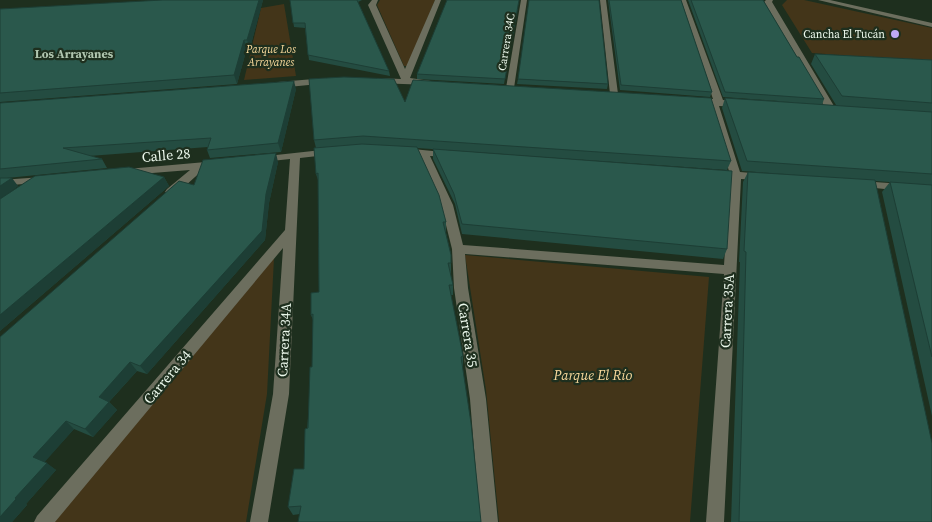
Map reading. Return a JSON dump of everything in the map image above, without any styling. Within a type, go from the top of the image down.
[{"type":"street","points":[[375,0],[372,5],[407,79]]},
{"type":"street","points":[[407,79],[438,0]]},
{"type":"street","name":"Carrera 34C","points":[[510,88],[524,0]]},
{"type":"street","points":[[604,0],[609,94],[624,95]]},
{"type":"street","name":"Carrera 35A","points":[[683,0],[716,103],[736,175],[715,522]]},
{"type":"street","points":[[770,0],[768,2],[832,111]]},
{"type":"street","points":[[822,0],[932,25]]},
{"type":"street","points":[[369,80],[407,79],[435,84]]},
{"type":"street","points":[[265,86],[336,80]]},
{"type":"street","points":[[683,100],[747,105]]},
{"type":"street","points":[[248,161],[344,151]]},
{"type":"street","points":[[394,151],[462,156]]},
{"type":"street","name":"Carrera 35","points":[[424,153],[447,205],[458,249],[461,288],[478,399],[488,522]]},
{"type":"street","name":"Carrera 34A","points":[[259,522],[281,394],[295,156]]},
{"type":"street","name":"Calle 28","points":[[114,174],[229,163]]},
{"type":"street","points":[[164,198],[201,166]]},
{"type":"street","points":[[706,173],[775,178]]},
{"type":"street","points":[[0,183],[56,179]]},
{"type":"street","points":[[22,191],[37,181]]},
{"type":"street","points":[[844,183],[932,190]]},
{"type":"street","points":[[874,185],[878,204]]},
{"type":"street","name":"Carrera 34","points":[[43,522],[290,232]]},
{"type":"street","points":[[458,249],[730,270]]},
{"type":"green space","points":[[380,0],[435,0],[408,66],[404,66],[377,5]]},
{"type":"green space","points":[[787,0],[804,0],[932,28],[932,62],[812,53],[782,5]]},
{"type":"green space","name":"Parque Los Arrayanes","points":[[284,4],[296,76],[244,80],[261,8]]},
{"type":"green space","name":"Parque El Río","points":[[465,255],[709,277],[690,522],[499,522],[486,390]]},
{"type":"green space","points":[[274,258],[267,394],[246,522],[49,522]]},
{"type":"building","points":[[162,0],[259,0],[247,40],[244,40],[234,75],[0,93],[0,9]]},
{"type":"building","points":[[290,0],[357,0],[389,71],[308,55],[305,23],[293,23]]},
{"type":"building","points":[[447,0],[519,0],[505,79],[417,74]]},
{"type":"building","points":[[529,0],[599,0],[608,84],[518,79]]},
{"type":"building","points":[[609,0],[681,0],[712,92],[621,85]]},
{"type":"building","points":[[691,0],[763,0],[824,99],[725,92]]},
{"type":"building","points":[[815,54],[932,60],[932,103],[842,96]]},
{"type":"building","points":[[344,77],[394,79],[405,102],[413,80],[711,98],[731,161],[363,136],[314,140],[309,79]]},
{"type":"building","points":[[294,81],[278,143],[207,150],[211,138],[63,148],[102,159],[0,169],[0,103]]},
{"type":"building","points":[[725,98],[932,112],[932,174],[747,161]]},
{"type":"building","points":[[362,144],[417,147],[439,195],[446,222],[443,222],[451,255],[451,263],[448,263],[453,285],[449,285],[463,356],[461,357],[471,423],[481,522],[298,522],[301,506],[288,507],[294,469],[304,469],[305,429],[308,428],[310,367],[312,367],[313,314],[311,315],[311,293],[319,292],[318,173],[316,174],[314,148]]},
{"type":"building","points":[[433,149],[732,171],[727,249],[462,224],[454,194]]},
{"type":"building","points":[[276,153],[266,194],[262,231],[140,366],[130,362],[99,397],[109,402],[85,429],[66,421],[33,457],[47,463],[0,517],[0,337],[179,181],[194,185],[203,160]]},
{"type":"building","points":[[129,167],[164,177],[0,315],[0,199],[35,176]]},
{"type":"building","points":[[748,172],[875,180],[932,443],[932,522],[739,522],[746,252],[744,251]]},
{"type":"building","points":[[0,178],[12,178],[0,186]]},
{"type":"building","points":[[890,182],[932,185],[932,357]]},
{"type":"place","name":"Cancha El Tucán","points":[[895,34]]},
{"type":"district","name":"Los Arrayanes","points":[[74,54]]}]
